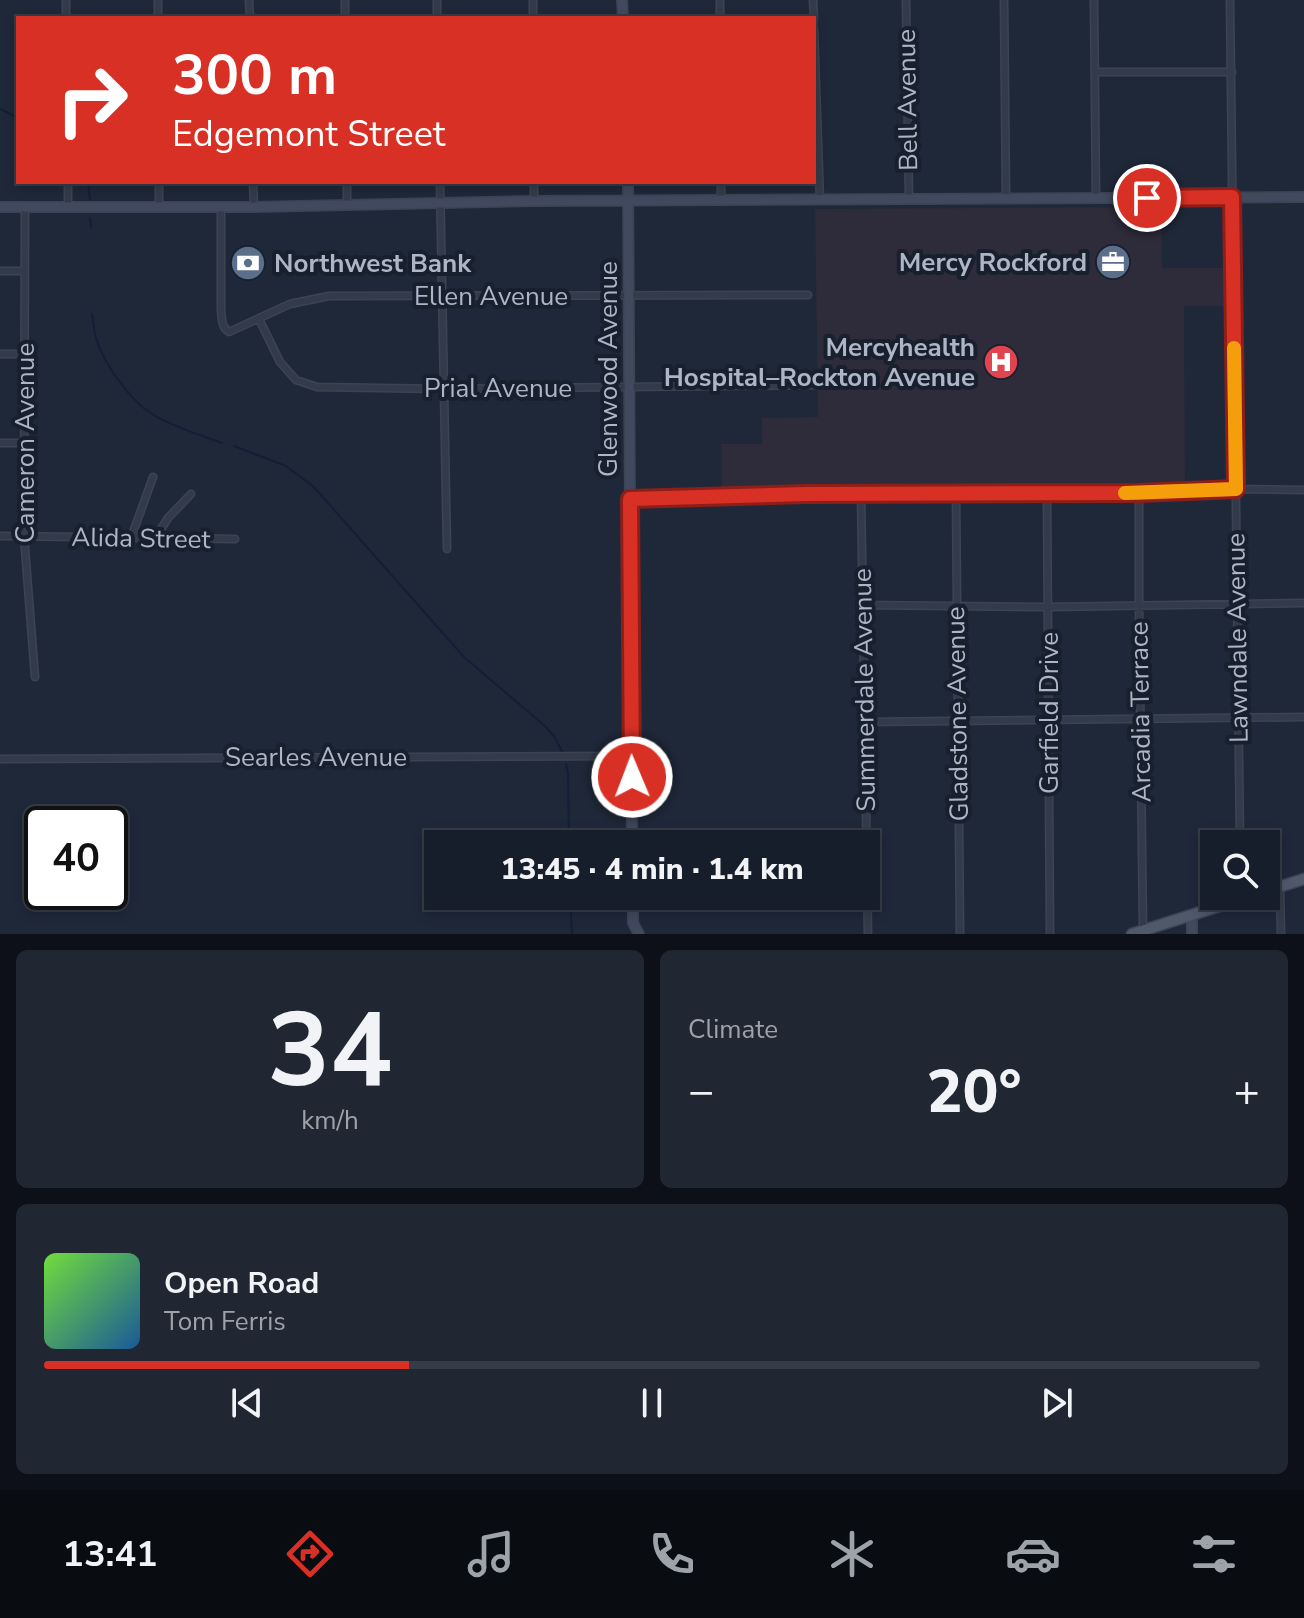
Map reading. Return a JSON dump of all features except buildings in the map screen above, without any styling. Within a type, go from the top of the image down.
[{"type":"main road","name":"Glenwood Avenue","points":[[628,184],[632,830]]},
{"type":"main road","points":[[0,207],[1304,197]]},
{"type":"main road","points":[[1280,887],[1304,879]]},
{"type":"main road","points":[[633,910],[633,923],[639,934]]},
{"type":"main road","points":[[1132,934],[1208,910]]},
{"type":"main road","points":[[1192,916],[1192,934]]},
{"type":"street","name":"Bell Avenue","points":[[906,0],[909,200]]},
{"type":"street","points":[[1004,0],[1006,199]]},
{"type":"street","points":[[1094,0],[1096,198]]},
{"type":"street","name":"Lawndale Avenue","points":[[1230,0],[1240,830]]},
{"type":"street","points":[[1095,72],[1232,72]]},
{"type":"street","points":[[816,86],[820,200]]},
{"type":"street","points":[[68,184],[68,207]]},
{"type":"street","points":[[159,184],[159,206]]},
{"type":"street","points":[[253,184],[254,207]]},
{"type":"street","points":[[347,184],[347,204]]},
{"type":"street","points":[[440,184],[447,549]]},
{"type":"street","points":[[534,184],[534,201]]},
{"type":"street","points":[[721,184],[721,200]]},
{"type":"street","name":"Cameron Avenue","points":[[25,207],[24,536],[35,677]]},
{"type":"street","name":"Ellen Avenue","points":[[221,207],[221,310],[222,324],[229,332],[290,304],[329,296],[808,295]]},
{"type":"street","points":[[0,271],[24,271]]},
{"type":"street","name":"Prial Avenue","points":[[259,319],[280,362],[296,380],[317,387],[444,389],[821,385]]},
{"type":"street","points":[[0,354],[25,354]]},
{"type":"street","points":[[0,443],[26,443]]},
{"type":"street","points":[[131,538],[153,477]]},
{"type":"street","points":[[630,499],[861,493],[1304,490]]},
{"type":"street","name":"Summerdale Avenue","points":[[861,493],[868,934]]},
{"type":"street","name":"Gladstone Avenue","points":[[956,493],[960,934]]},
{"type":"street","name":"Garfield Drive","points":[[1047,493],[1050,934]]},
{"type":"street","name":"Arcadia Terrace","points":[[1139,493],[1143,930]]},
{"type":"street","points":[[156,537],[168,518],[191,494]]},
{"type":"street","name":"Alida Street","points":[[0,536],[235,539]]},
{"type":"street","points":[[863,605],[1048,607],[1304,603]]},
{"type":"street","points":[[865,722],[1304,717]]},
{"type":"street","name":"Searles Avenue","points":[[0,759],[632,756]]},
{"type":"street","points":[[1280,887],[1281,934]]},
{"type":"shaded area","name":"Mercyhealth Hospital–Rockton Avenue","points":[[1161,207],[1162,268],[1227,268],[1227,306],[1184,306],[1185,489],[722,493],[721,444],[762,444],[762,418],[818,417],[815,209]]},
{"type":"waterway","points":[[0,109],[16,117]]},
{"type":"waterway","points":[[88,184],[90,199]]},
{"type":"waterway","points":[[90,218],[91,228]]},
{"type":"waterway","points":[[92,314],[96,338],[105,358],[135,400],[160,419],[222,443]]},
{"type":"waterway","points":[[234,446],[286,466],[313,486],[464,657],[546,727],[562,752]]},
{"type":"waterway","points":[[566,764],[569,830]]},
{"type":"waterway","points":[[571,910],[572,934]]},
{"type":"slow traffic","points":[[1125,493],[1236,489],[1234,348]]},
{"type":"place","name":"Mercy Rockford","points":[[1113,262]]},
{"type":"place","name":"Northwest Bank","points":[[248,263]]},
{"type":"place","name":"Mercyhealth Hospital–Rockton Avenue","points":[[1001,362]]},
{"type":"route","points":[[632,777],[630,499],[1236,489],[1232,197],[1147,198]]}]
